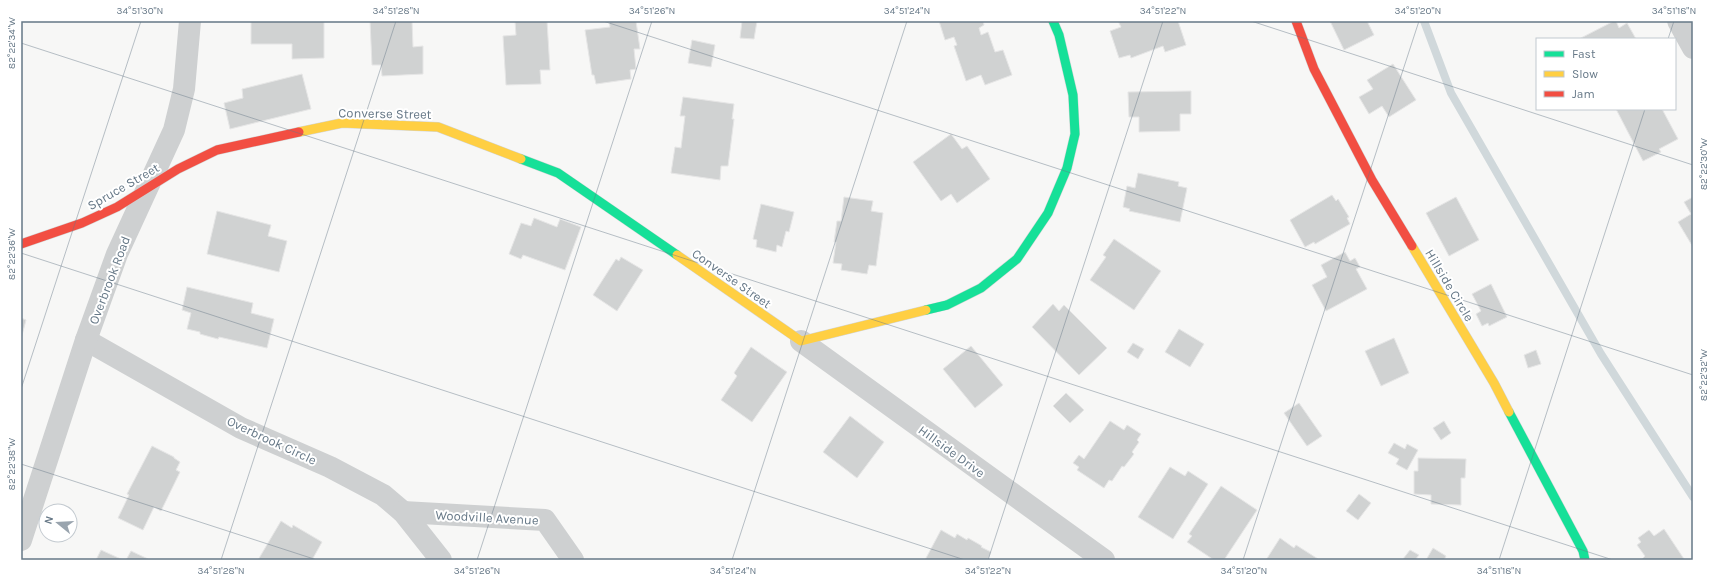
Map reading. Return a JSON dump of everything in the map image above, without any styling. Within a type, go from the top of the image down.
[{"type":"street","name":"Overbrook Road","points":[[21,540],[86,340],[117,254],[174,130],[184,89],[190,21]]},
{"type":"street","points":[[801,341],[947,305],[981,288],[1017,259],[1048,213],[1067,168],[1075,134],[1073,95],[1059,35],[1053,21]]},
{"type":"street","name":"Hillside Circle","points":[[1296,21],[1314,69],[1372,180],[1494,383],[1583,551],[1585,560]]},
{"type":"street","points":[[1678,21],[1693,48]]},
{"type":"street","name":"Converse Street","points":[[192,162],[217,150],[342,123],[438,127],[558,173],[801,341]]},
{"type":"street","name":"Spruce Street","points":[[21,244],[82,223],[117,208],[147,188],[192,162]]},
{"type":"street","name":"Overbrook Circle","points":[[86,340],[241,428],[330,467],[377,492],[403,512],[441,560]]},
{"type":"street","name":"Hillside Drive","points":[[801,341],[1104,560]]},
{"type":"street","name":"Woodville Avenue","points":[[403,512],[545,520],[573,560]]},
{"type":"building","points":[[251,21],[324,21],[324,58],[292,59],[292,44],[251,44]]},
{"type":"building","points":[[370,21],[412,21],[413,47],[423,46],[423,74],[382,76],[381,65],[372,65]]},
{"type":"building","points":[[515,21],[547,21],[550,70],[540,70],[541,84],[506,85],[503,36],[516,35]]},
{"type":"building","points":[[609,21],[636,21],[640,49],[634,49],[636,69],[630,70],[631,79],[596,84],[594,75],[592,75],[585,30],[610,27]]},
{"type":"building","points":[[742,21],[757,21],[754,39],[740,38]]},
{"type":"building","points":[[939,21],[983,21],[984,25],[979,28],[981,35],[988,32],[995,52],[1003,50],[1012,75],[985,85],[981,75],[966,81],[954,46],[957,45],[954,37],[945,40]]},
{"type":"building","points":[[1118,21],[1178,21],[1186,45],[1165,52],[1163,46],[1131,58],[1130,55],[1119,58],[1110,31],[1121,27]]},
{"type":"building","points":[[1330,21],[1367,21],[1374,35],[1344,50]]},
{"type":"building","points":[[1616,21],[1619,28],[1627,23],[1635,38],[1581,38]]},
{"type":"building","points":[[692,40],[715,45],[711,67],[688,63]]},
{"type":"building","points":[[1393,64],[1416,100],[1389,117],[1382,106],[1369,114],[1359,97],[1373,89],[1367,80]]},
{"type":"building","points":[[302,74],[311,109],[230,129],[224,103],[243,98],[242,89]]},
{"type":"building","points":[[1191,91],[1191,114],[1180,114],[1180,131],[1139,132],[1139,117],[1129,117],[1128,92]]},
{"type":"building","points":[[683,97],[734,104],[732,119],[734,119],[728,166],[721,166],[720,180],[671,173],[675,147],[681,148],[685,116],[680,116]]},
{"type":"building","points":[[1617,110],[1663,110],[1678,139],[1659,149],[1661,152],[1643,161]]},
{"type":"building","points":[[951,134],[962,149],[967,146],[990,179],[957,203],[951,194],[941,201],[913,162]]},
{"type":"building","points":[[1138,173],[1179,182],[1178,186],[1187,188],[1180,222],[1129,211],[1130,209],[1123,207],[1127,186],[1135,188]]},
{"type":"building","points":[[1332,195],[1336,201],[1338,199],[1349,217],[1347,218],[1350,224],[1315,244],[1314,242],[1305,247],[1290,220]]},
{"type":"building","points":[[844,197],[873,201],[871,211],[883,213],[876,266],[869,265],[867,274],[841,270],[842,264],[833,263],[837,221],[841,221]]},
{"type":"building","points":[[1456,197],[1479,240],[1449,256],[1426,213]]},
{"type":"building","points":[[1693,197],[1693,247],[1678,222],[1691,214],[1684,202]]},
{"type":"building","points":[[761,204],[794,212],[789,232],[786,231],[782,247],[777,245],[776,252],[756,247],[757,240],[753,239]]},
{"type":"building","points":[[217,211],[271,225],[268,236],[287,241],[279,272],[207,254]]},
{"type":"building","points":[[534,218],[557,227],[560,219],[581,227],[565,270],[523,255],[521,259],[509,254],[521,223],[531,226]]},
{"type":"building","points":[[1114,239],[1161,271],[1134,310],[1090,280],[1106,257],[1103,255]]},
{"type":"building","points":[[1345,252],[1350,261],[1355,258],[1360,267],[1356,269],[1367,289],[1326,311],[1312,285],[1327,277],[1321,265]]},
{"type":"building","points":[[621,257],[643,270],[617,311],[593,295],[616,259],[619,261]]},
{"type":"building","points":[[1491,284],[1507,317],[1489,326],[1488,323],[1482,326],[1476,314],[1481,311],[1472,294]]},
{"type":"building","points":[[187,287],[253,303],[251,313],[274,319],[267,348],[219,337],[218,339],[187,329],[191,313],[182,310]]},
{"type":"building","points":[[1053,304],[1059,311],[1064,305],[1107,348],[1079,375],[1032,327]]},
{"type":"building","points":[[21,318],[26,320],[21,339]]},
{"type":"building","points":[[1179,329],[1204,344],[1190,367],[1165,352]]},
{"type":"building","points":[[1394,338],[1409,373],[1381,386],[1365,351]]},
{"type":"building","points":[[1133,343],[1144,349],[1138,359],[1127,352]]},
{"type":"building","points":[[971,346],[1003,385],[975,408],[943,369]]},
{"type":"building","points":[[751,347],[787,372],[752,422],[721,400],[737,376],[734,373]]},
{"type":"building","points":[[1536,350],[1541,364],[1528,368],[1524,355]]},
{"type":"building","points":[[1066,393],[1084,410],[1070,423],[1053,406]]},
{"type":"building","points":[[1299,403],[1322,436],[1307,446],[1284,413]]},
{"type":"building","points":[[850,416],[884,442],[857,478],[823,452]]},
{"type":"building","points":[[1110,421],[1124,430],[1127,425],[1141,434],[1137,440],[1139,442],[1132,452],[1134,454],[1124,467],[1122,466],[1112,481],[1109,480],[1104,488],[1077,470],[1079,467],[1073,463],[1079,455],[1084,459]]},
{"type":"building","points":[[1444,421],[1451,433],[1441,440],[1433,428]]},
{"type":"building","points":[[1394,443],[1405,449],[1407,444],[1418,450],[1407,470],[1396,464],[1399,459],[1388,453]]},
{"type":"building","points":[[152,446],[174,457],[180,462],[176,470],[180,472],[161,511],[154,507],[143,530],[118,518],[129,495],[127,494]]},
{"type":"building","points":[[1418,458],[1466,459],[1465,478],[1461,478],[1461,505],[1431,504],[1431,495],[1414,494],[1414,471],[1418,471]]},
{"type":"building","points":[[1170,467],[1185,476],[1188,471],[1208,484],[1173,539],[1138,517]]},
{"type":"building","points":[[1221,486],[1257,510],[1224,560],[1214,560],[1187,542],[1192,536],[1189,534]]},
{"type":"building","points":[[1359,494],[1371,503],[1358,520],[1346,511]]},
{"type":"building","points":[[281,521],[292,528],[293,525],[322,542],[312,560],[258,560]]},
{"type":"building","points":[[1664,529],[1684,559],[1641,560],[1645,556],[1637,545],[1641,542],[1638,538],[1649,530],[1654,536]]},
{"type":"building","points":[[941,530],[955,538],[957,534],[967,540],[968,538],[982,546],[981,547],[991,552],[988,559],[990,560],[925,560]]},
{"type":"building","points":[[1280,538],[1294,548],[1296,545],[1318,559],[1266,560]]},
{"type":"building","points":[[1433,548],[1446,556],[1444,560],[1426,560]]},
{"type":"building","points":[[101,550],[123,560],[96,560]]},
{"type":"building","points":[[1410,550],[1419,555],[1415,560],[1404,560],[1403,559]]},
{"type":"building","points":[[131,551],[148,559],[126,560]]},
{"type":"waterway","points":[[1424,21],[1451,93],[1601,354],[1693,497]]},
{"type":"traffic: fast","points":[[926,310],[947,305],[981,288],[1017,259],[1048,213],[1067,168],[1075,134],[1073,95],[1059,35],[1053,21]]},
{"type":"traffic: fast","points":[[521,159],[558,173],[677,255]]},
{"type":"traffic: fast","points":[[1509,412],[1583,551],[1585,560]]},
{"type":"traffic: slow","points":[[299,132],[342,123],[438,127],[521,159]]},
{"type":"traffic: slow","points":[[1412,246],[1494,383],[1509,412]]},
{"type":"traffic: slow","points":[[677,255],[801,341],[926,310]]},
{"type":"traffic: jam","points":[[1296,21],[1314,69],[1372,180],[1412,246]]},
{"type":"traffic: jam","points":[[21,244],[82,223],[117,207],[178,169],[217,150],[299,132]]}]
